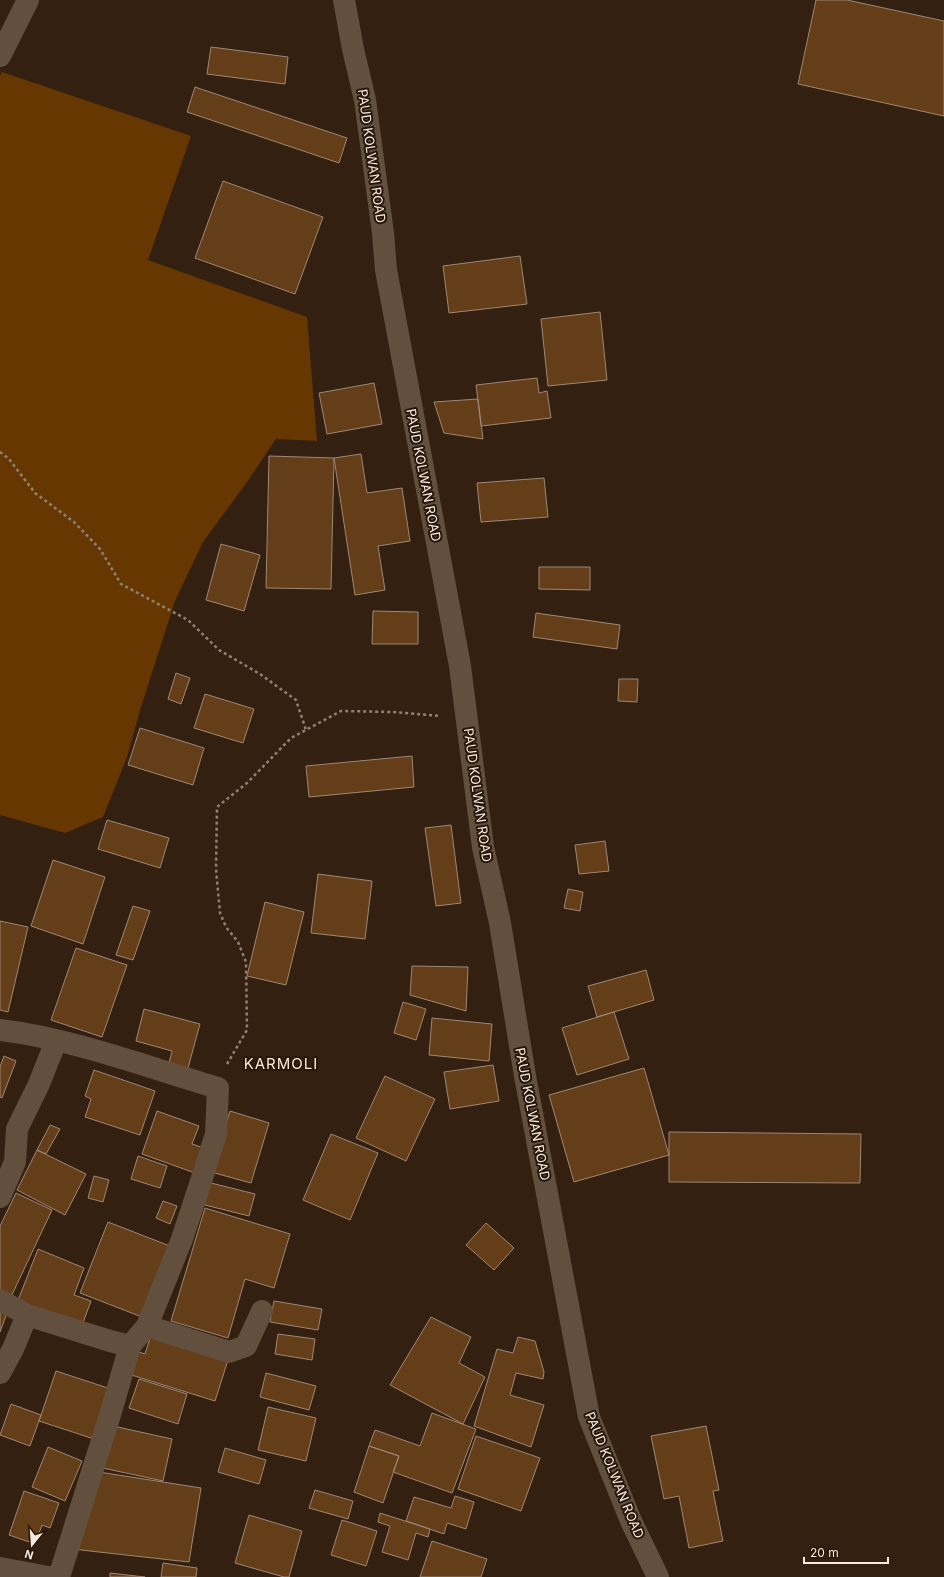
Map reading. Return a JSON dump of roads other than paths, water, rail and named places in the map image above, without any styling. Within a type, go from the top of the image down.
[{"type":"main road","points":[[0,56],[28,0]]},
{"type":"main road","name":"PAUD KOLWAN ROAD","points":[[344,0],[364,100],[383,233],[386,270],[458,659],[483,847],[500,923],[525,1076],[589,1417],[632,1521],[658,1577]]},
{"type":"main road","points":[[0,1030],[22,1033],[124,1058],[159,1071],[218,1088],[216,1134],[182,1239],[147,1326],[130,1346],[108,1422],[58,1577]]},
{"type":"main road","points":[[0,1197],[15,1162],[16,1129],[39,1084],[56,1041]]},
{"type":"main road","points":[[0,1300],[27,1315],[130,1346]]},
{"type":"main road","points":[[147,1326],[229,1352],[246,1346],[262,1312]]},
{"type":"main road","points":[[0,1373],[13,1349],[27,1315]]},
{"type":"main road","points":[[0,1568],[48,1577]]},
{"type":"district","name":"KARMOLI","points":[[281,1063]]}]
